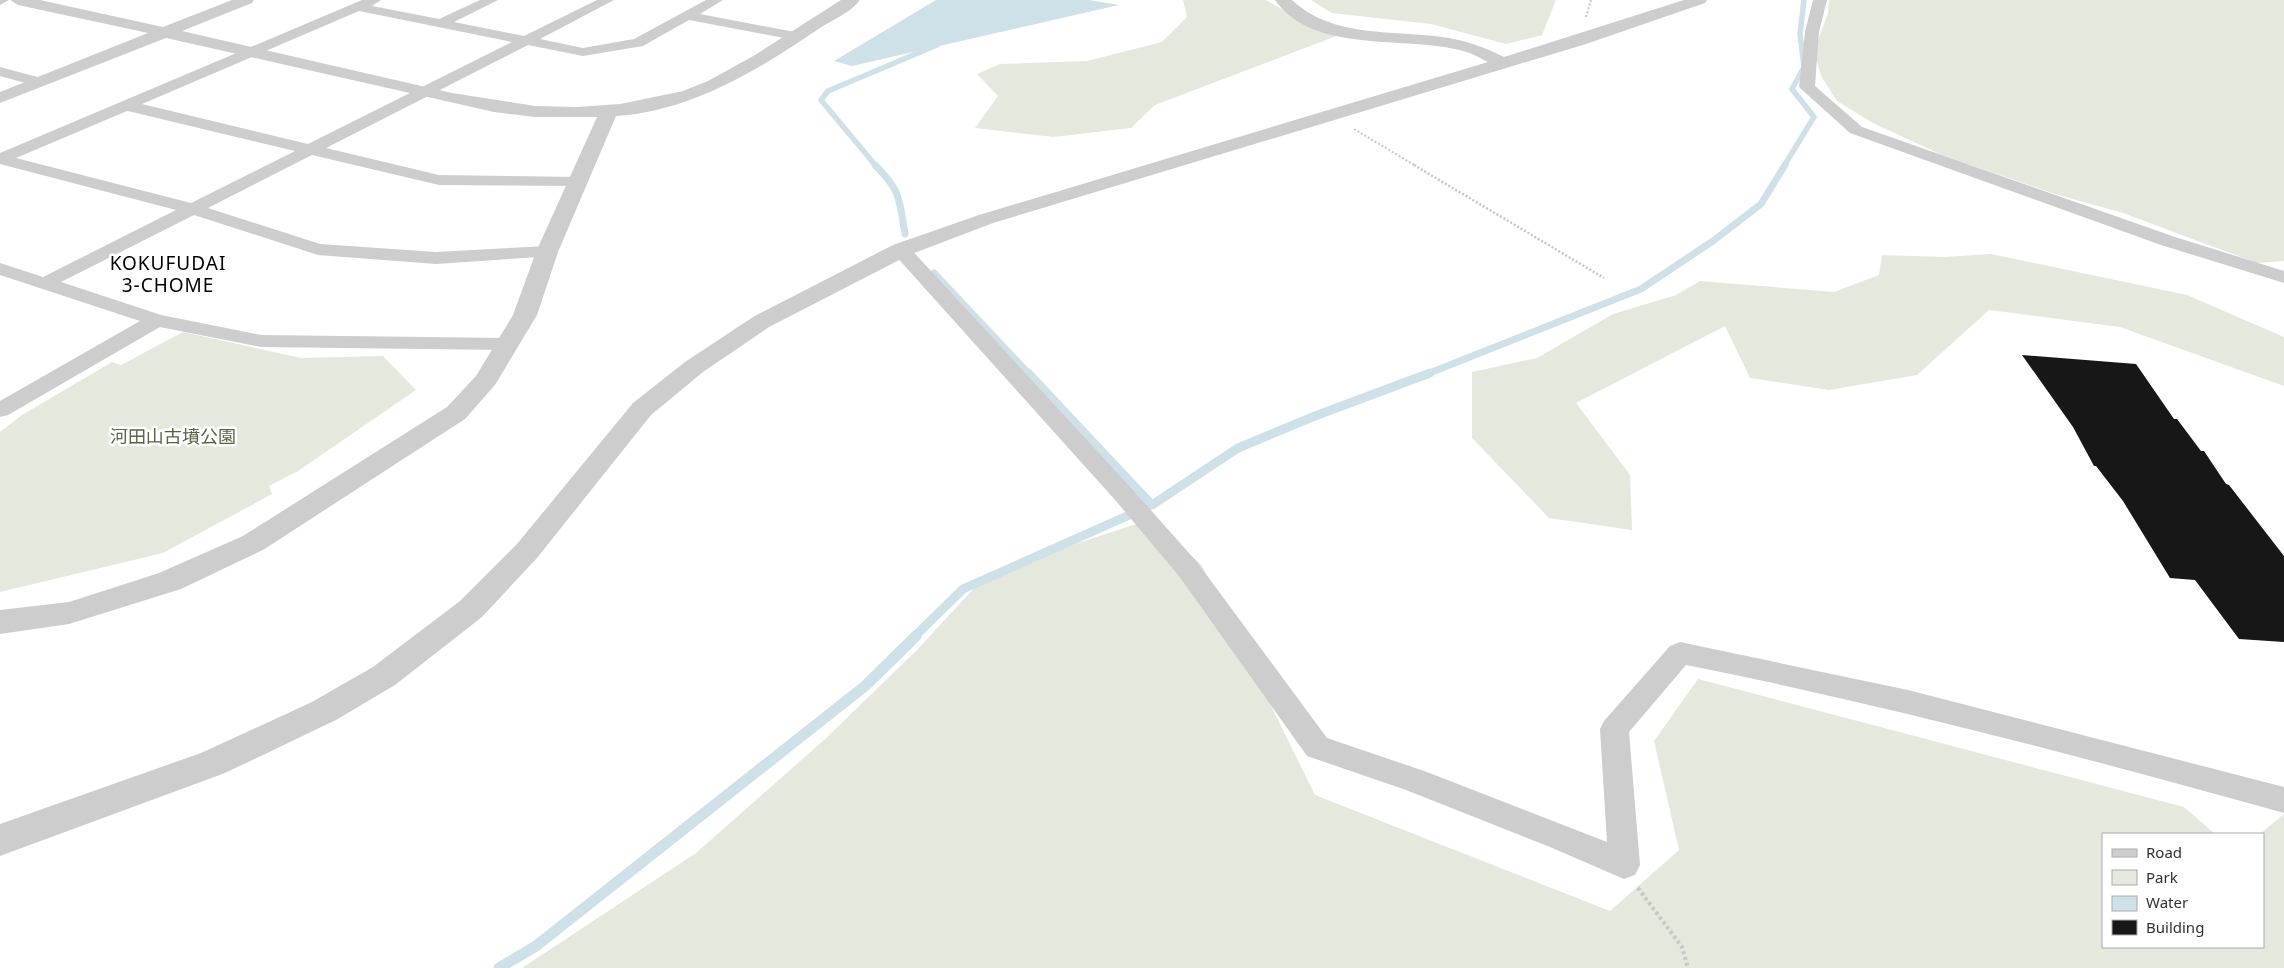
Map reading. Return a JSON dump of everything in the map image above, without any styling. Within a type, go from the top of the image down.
[{"type":"street","points":[[18,0],[164,31],[425,93],[514,111],[562,114],[608,112],[663,102],[699,92],[747,66],[852,0]]},
{"type":"street","points":[[0,98],[164,31],[246,0]]},
{"type":"street","points":[[0,159],[374,0]]},
{"type":"street","points":[[441,23],[491,0]]},
{"type":"street","points":[[45,284],[190,208],[425,93],[527,39],[607,0]]},
{"type":"street","points":[[358,7],[527,39],[583,52],[638,43],[716,0]]},
{"type":"street","points":[[1283,0],[1290,11],[1300,17],[1344,33],[1432,40],[1466,46],[1503,63]]},
{"type":"street","points":[[0,840],[213,762],[324,711],[384,676],[471,609],[527,551],[642,409],[694,367],[761,322],[901,250],[986,219],[1332,116],[1699,0]]},
{"type":"street","points":[[1820,0],[1812,41],[1811,65],[1807,87],[1856,130],[2168,241],[2284,277]]},
{"type":"street","points":[[688,16],[795,36]]},
{"type":"street","points":[[0,71],[40,82]]},
{"type":"street","points":[[128,106],[439,180],[578,182]]},
{"type":"street","points":[[0,622],[69,613],[170,581],[253,543],[456,413],[486,380],[525,315],[547,252],[608,112]]},
{"type":"street","points":[[0,159],[190,208],[318,249],[436,258],[547,252]]},
{"type":"street","points":[[901,250],[1139,512],[1188,569],[1317,747],[1416,781],[1561,836],[1624,864],[1614,730],[1680,653],[1796,674],[2043,734],[2284,800]]},
{"type":"street","points":[[0,269],[157,320],[261,341],[508,344]]},
{"type":"street","points":[[0,410],[157,320]]},
{"type":"path","points":[[1332,116],[1604,278]]},
{"type":"path","points":[[1624,864],[1636,886],[1682,947],[1688,968]]},
{"type":"green space","points":[[1183,0],[1266,0],[1304,22],[1339,35],[1155,105],[1131,128],[1053,137],[975,128],[998,96],[977,74],[1000,64],[1087,61],[1162,42],[1187,17]]},
{"type":"green space","points":[[1311,0],[1556,0],[1542,35],[1506,44],[1431,24],[1332,13]]},
{"type":"green space","points":[[1829,0],[2284,0],[2284,261],[2257,263],[2123,213],[2055,194],[1942,155],[1873,123],[1837,101],[1821,76],[1814,51],[1828,13]]},
{"type":"green space","points":[[1991,254],[2187,295],[2284,337],[2284,386],[2120,327],[1989,310],[1917,375],[1829,390],[1750,378],[1725,326],[1576,403],[1630,475],[1632,530],[1549,518],[1472,438],[1472,372],[1537,358],[1613,314],[1676,295],[1700,281],[1834,292],[1879,275],[1882,255],[1945,257]]},
{"type":"green space","name":"河田山古墳公園","points":[[183,332],[301,358],[383,356],[416,390],[298,471],[269,486],[272,494],[163,553],[0,592],[0,432],[22,415],[112,362],[121,365]]},
{"type":"green space","points":[[1145,521],[1201,564],[1315,795],[1610,911],[1679,850],[1654,741],[1698,679],[2184,807],[2214,833],[2102,833],[2102,948],[2264,948],[2264,833],[2261,833],[2284,814],[2284,968],[522,968],[696,853],[824,740],[917,650],[988,573]]},
{"type":"water","points":[[936,0],[1089,0],[1119,5],[852,66],[834,61]]},
{"type":"building","points":[[2022,355],[2136,364],[2174,419],[2177,419],[2201,451],[2204,451],[2226,484],[2229,485],[2284,556],[2284,642],[2239,639],[2195,580],[2170,578],[2123,501],[2096,466],[2094,466],[2073,427]]},
{"type":"waterway","points":[[1784,166],[1814,117],[1792,89],[1804,67],[1800,34],[1804,0]]},
{"type":"waterway","points":[[876,166],[821,100],[828,91],[937,45]]},
{"type":"waterway","points":[[1427,374],[1641,289],[1713,241],[1761,204],[1785,165]]},
{"type":"waterway","points":[[876,166],[890,182],[898,196],[905,234]]},
{"type":"waterway","points":[[934,273],[1029,374]]},
{"type":"waterway","points":[[1028,373],[1152,505]]},
{"type":"waterway","points":[[1152,505],[1238,448],[1315,416],[1430,373]]},
{"type":"waterway","points":[[914,637],[963,589],[1152,505]]},
{"type":"waterway","points":[[499,968],[536,946],[865,686],[916,636]]},
{"type":"district","name":"KOKUFUDAI 3-CHOME","points":[[168,274]]}]
